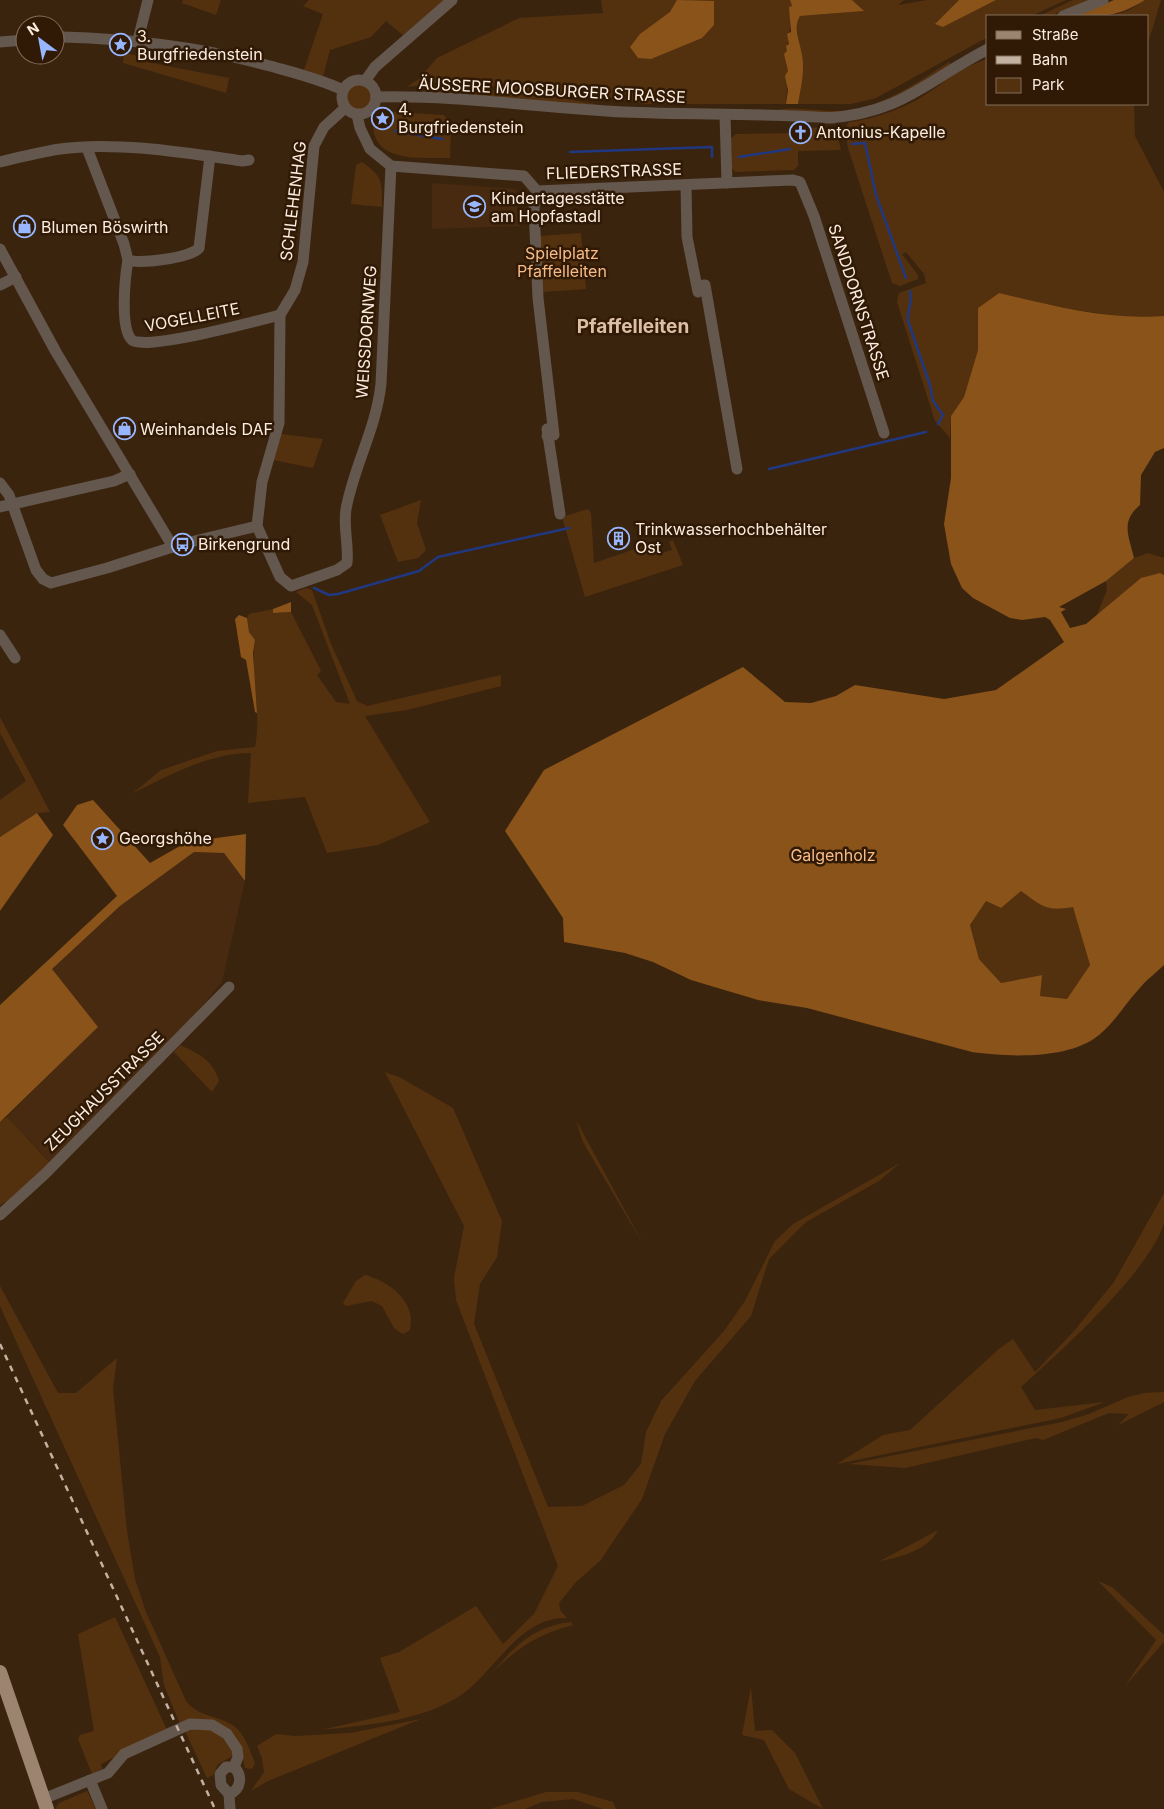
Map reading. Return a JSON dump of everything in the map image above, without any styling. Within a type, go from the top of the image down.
[{"type":"main road","points":[[0,1672],[45,1804]]},
{"type":"street","points":[[138,40],[148,0]]},
{"type":"street","points":[[365,81],[375,67],[452,0]]},
{"type":"street","points":[[1065,15],[1102,0]]},
{"type":"street","points":[[65,36],[138,40],[200,49],[242,58],[305,76],[343,90]]},
{"type":"street","points":[[0,42],[15,40]]},
{"type":"street","name":"ÄUSSERE MOOSBURGER STRASSE","points":[[376,97],[726,116],[774,114],[833,118],[866,114],[905,99],[986,50]]},
{"type":"street","points":[[357,115],[371,110],[376,97],[374,88],[365,81],[352,81],[343,90],[341,96],[345,108],[357,115],[360,128],[370,149],[391,166]]},
{"type":"street","name":"SCHLEHENHAG","points":[[280,315],[295,290],[303,262],[314,146],[324,127],[345,108]]},
{"type":"street","points":[[726,116],[727,183]]},
{"type":"street","points":[[87,148],[124,244],[128,260],[139,263],[190,254],[197,250],[200,245],[210,156]]},
{"type":"street","points":[[0,162],[59,149],[87,148],[210,156],[242,161],[249,160]]},
{"type":"street","name":"FLIEDERSTRASSE","points":[[391,166],[524,176],[537,191],[793,180],[800,182]]},
{"type":"street","name":"WEISSDORNWEG","points":[[257,526],[280,577],[287,584],[296,586],[337,570],[347,563],[344,525],[347,507],[369,441],[380,391],[391,166]]},
{"type":"street","name":"SANDDORNSTRASSE","points":[[800,182],[814,216],[884,433]]},
{"type":"street","points":[[686,185],[687,237],[698,286],[705,285],[737,469]]},
{"type":"street","points":[[537,191],[534,208],[538,298],[552,420],[546,421],[560,514]]},
{"type":"street","points":[[0,249],[66,368],[173,547]]},
{"type":"street","name":"VOGELLEITE","points":[[128,260],[124,286],[125,310],[130,338],[135,342],[142,344],[183,338],[280,315]]},
{"type":"street","points":[[0,285],[16,277]]},
{"type":"street","points":[[0,483],[12,503],[36,570],[43,579],[50,582],[107,568],[173,547],[257,526],[262,482],[279,423],[280,315]]},
{"type":"street","points":[[0,507],[114,481],[130,474]]},
{"type":"street","points":[[0,635],[15,658]]},
{"type":"street","name":"ZEUGHAUSSTRASSE","points":[[0,1215],[45,1174],[229,987]]},
{"type":"street","points":[[45,1804],[108,1772],[128,1753],[186,1725],[200,1723],[217,1727],[231,1738],[238,1752],[234,1767],[240,1779],[235,1791],[229,1794]]},
{"type":"street","points":[[230,1809],[229,1794],[221,1785],[220,1774],[226,1767],[234,1767]]},
{"type":"street","points":[[90,1780],[102,1809]]},
{"type":"shaded area","name":"Kindertagesstätte am Hopfastadl","points":[[432,183],[516,189],[519,226],[432,229]]},
{"type":"shaded area","points":[[194,852],[224,853],[245,881],[222,982],[193,1017],[52,1164],[7,1117],[97,1027],[51,969],[120,906]]},
{"type":"green space","points":[[183,0],[221,0],[216,15],[182,3]]},
{"type":"green space","points":[[309,0],[445,0],[403,35],[386,21],[371,37],[330,50],[323,76],[304,70],[323,14],[303,6]]},
{"type":"green space","points":[[601,0],[790,0],[792,6],[786,63],[788,71],[786,104],[645,104],[597,95],[530,91],[465,83],[442,82],[407,87],[419,79],[437,58],[519,18],[603,13]]},
{"type":"green space","points":[[677,0],[714,1],[714,25],[702,38],[651,59],[638,58],[630,47],[640,34],[670,12]]},
{"type":"green space","points":[[790,0],[852,0],[864,11],[800,16],[797,29],[803,71],[798,104],[786,104],[788,90],[785,76],[788,71],[784,54],[787,51],[786,46],[789,44],[787,34],[791,32],[789,7],[792,6]]},
{"type":"green space","points":[[852,0],[904,0],[898,5],[927,0],[959,0],[936,23],[943,27],[996,0],[1066,0],[1033,15],[986,15],[986,38],[876,98],[851,104],[798,104],[803,71],[797,29],[800,16],[863,11]]},
{"type":"green space","points":[[959,0],[996,0],[943,27],[935,24]]},
{"type":"green space","points":[[1073,0],[1089,0],[1052,15],[1041,15]]},
{"type":"green space","points":[[1114,0],[1145,0],[1119,13],[1077,15]]},
{"type":"green space","points":[[1145,0],[1161,0],[1149,40],[1149,15],[1114,15],[1129,10]]},
{"type":"green space","points":[[124,53],[143,57],[142,61],[229,78],[226,93],[123,63]]},
{"type":"green space","points":[[986,60],[986,105],[1134,105],[1135,136],[1164,192],[1164,316],[1143,317],[1101,314],[999,293],[978,308],[978,350],[964,397],[951,416],[950,438],[935,421],[897,302],[899,293],[926,283],[924,274],[906,252],[902,254],[918,275],[918,279],[900,286],[892,283],[848,148],[845,128],[849,122],[883,114],[915,101],[958,72]]},
{"type":"green space","points":[[949,62],[951,64],[907,93],[871,109],[838,113],[777,110],[838,111],[868,106],[896,94]]},
{"type":"green space","points":[[359,84],[368,88],[372,97],[368,106],[359,110],[350,106],[346,97],[350,88]]},
{"type":"green space","points":[[438,87],[535,93],[594,104],[599,109],[421,92]]},
{"type":"green space","points":[[391,112],[444,115],[451,125],[450,158],[402,156],[391,153],[382,147],[376,138],[373,126],[379,118]]},
{"type":"green space","points":[[832,127],[836,131],[841,150],[798,151],[798,166],[794,170],[735,172],[732,168],[731,138],[736,134],[793,133],[796,137],[802,137],[804,128]]},
{"type":"green space","points":[[362,162],[380,180],[382,207],[351,204],[356,165]]},
{"type":"green space","name":"Spielplatz Pfaffelleiten","points":[[581,233],[586,289],[543,292],[539,236]]},
{"type":"green space","name":"Galgenholz","points":[[999,293],[1101,314],[1143,317],[1164,316],[1164,448],[1155,452],[1141,475],[1140,505],[1130,517],[1128,523],[1128,536],[1134,558],[1106,581],[1059,607],[1066,609],[1061,612],[1070,628],[1086,624],[1141,578],[1160,573],[1164,575],[1164,965],[1142,986],[1105,1030],[1086,1043],[1055,1053],[1003,1055],[972,1052],[807,1008],[758,1000],[691,980],[653,962],[625,953],[564,942],[563,918],[505,831],[544,770],[743,667],[785,702],[811,703],[836,696],[855,685],[944,699],[996,690],[1064,642],[1050,620],[1045,617],[1022,620],[1010,618],[973,598],[962,588],[951,564],[944,524],[951,478],[951,416],[964,397],[978,350],[978,308]],"holes":[[[1021,891],[1040,904],[1050,908],[1073,907],[1090,965],[1067,999],[1040,996],[1042,975],[1001,983],[979,959],[970,925],[986,901],[1001,908]]]},
{"type":"green space","points":[[281,434],[323,439],[313,468],[273,460]]},
{"type":"green space","points":[[421,500],[417,523],[426,550],[418,558],[398,562],[380,515]]},
{"type":"green space","points":[[588,509],[591,513],[594,563],[653,543],[659,547],[662,553],[672,550],[669,542],[673,540],[683,565],[585,597],[562,517]]},
{"type":"green space","points":[[1148,553],[1164,558],[1164,575],[1160,573],[1097,615],[1107,590],[1106,581],[1109,577],[1134,558]]},
{"type":"green space","points":[[306,588],[312,590],[331,644],[357,701],[367,706],[501,675],[501,686],[407,710],[365,716],[430,822],[378,845],[327,853],[305,797],[248,803],[251,753],[220,757],[190,766],[133,793],[161,770],[217,751],[255,747],[257,721],[254,667],[255,640],[249,632],[247,618],[249,614],[273,609],[274,613],[291,612],[321,671],[317,675],[336,702],[350,704],[312,605],[296,592]]},
{"type":"green space","points":[[291,602],[291,612],[273,613],[273,609]]},
{"type":"green space","points":[[239,615],[247,618],[249,632],[255,640],[253,653],[257,713],[255,712],[246,660],[241,657],[235,619]]},
{"type":"green space","points":[[0,717],[50,812],[37,813],[0,837],[0,800],[26,781],[0,733]]},
{"type":"green space","points":[[93,800],[150,863],[187,842],[246,834],[245,881],[224,853],[194,852],[120,906],[52,969],[98,1027],[0,1122],[0,1005],[117,896],[63,825],[77,805]]},
{"type":"green space","points":[[37,813],[53,835],[0,911],[0,837]]},
{"type":"green space","points":[[1021,890],[1039,904],[1050,908],[1057,909],[1073,906],[1090,965],[1067,999],[1040,996],[1041,975],[1001,983],[979,959],[970,925],[986,901],[1001,908]]},
{"type":"green space","points":[[180,1045],[204,1058],[213,1068],[219,1081],[212,1092],[174,1052]]},
{"type":"green space","points":[[385,1072],[401,1078],[453,1108],[502,1221],[497,1257],[480,1284],[474,1324],[548,1507],[582,1506],[624,1485],[641,1464],[646,1432],[661,1401],[724,1331],[745,1301],[775,1241],[793,1224],[900,1163],[879,1181],[806,1222],[769,1259],[751,1316],[695,1381],[665,1434],[642,1499],[600,1561],[576,1582],[559,1603],[560,1610],[567,1618],[549,1620],[533,1627],[519,1637],[469,1689],[440,1707],[407,1718],[321,1730],[400,1712],[380,1658],[399,1652],[476,1606],[503,1644],[534,1614],[558,1566],[456,1300],[454,1278],[464,1226]]},
{"type":"green space","points":[[7,1117],[52,1165],[9,1204],[5,1202],[0,1205],[0,1122]]},
{"type":"green space","points":[[576,1120],[643,1244],[583,1142]]},
{"type":"green space","points":[[1164,1193],[1164,1223],[1141,1264],[1102,1310],[1021,1387],[1035,1410],[1105,1402],[1061,1418],[837,1464],[883,1435],[910,1430],[1000,1348],[1013,1339],[1035,1372],[1074,1331],[1114,1282]]},
{"type":"green space","points":[[365,1275],[383,1282],[399,1294],[409,1310],[410,1330],[403,1334],[394,1328],[382,1306],[372,1301],[346,1306],[343,1303],[356,1281]]},
{"type":"green space","points":[[0,1286],[58,1393],[76,1393],[117,1358],[113,1389],[127,1531],[135,1579],[146,1612],[186,1701],[196,1710],[228,1722],[238,1729],[247,1743],[255,1763],[252,1769],[245,1768],[240,1746],[227,1728],[180,1724],[164,1685],[160,1657],[0,1306]]},
{"type":"green space","points":[[1164,1392],[1164,1402],[1118,1425],[1129,1414],[1109,1413],[1043,1440],[1036,1438],[905,1468],[849,1464],[1062,1422],[1089,1414],[1128,1397],[1144,1393]]},
{"type":"green space","points":[[938,1530],[928,1543],[921,1548],[905,1555],[880,1561]]},
{"type":"green space","points":[[1098,1581],[1112,1587],[1164,1635],[1164,1642],[1125,1686],[1156,1640]]},
{"type":"green space","points":[[115,1617],[167,1730],[101,1764],[102,1769],[92,1774],[78,1739],[80,1735],[94,1731],[78,1634]]},
{"type":"green space","points":[[571,1622],[573,1625],[530,1642],[511,1655],[493,1672],[509,1653],[536,1632],[558,1624]]},
{"type":"green space","points":[[751,1687],[755,1731],[772,1730],[795,1753],[823,1809],[789,1789],[764,1740],[742,1735]]},
{"type":"green space","points":[[421,1719],[268,1781],[251,1791],[264,1772],[262,1758],[257,1746],[276,1734],[295,1736],[350,1733]]},
{"type":"green space","points":[[196,1727],[203,1727],[219,1734],[234,1752],[231,1757],[218,1764],[213,1775],[207,1778],[185,1731]]},
{"type":"green space","points":[[87,1791],[96,1809],[55,1809],[59,1803]]},
{"type":"green space","points":[[546,1792],[578,1792],[613,1802],[616,1809],[603,1809],[573,1799],[542,1802],[525,1809],[490,1809]]},
{"type":"waterway","points":[[395,131],[442,139]]},
{"type":"waterway","points":[[852,144],[865,143],[876,195],[906,278]]},
{"type":"waterway","points":[[570,152],[712,147],[712,157]]},
{"type":"waterway","points":[[739,157],[790,149]]},
{"type":"waterway","points":[[910,291],[911,299],[908,321],[930,385],[933,401],[943,415],[938,424]]},
{"type":"waterway","points":[[769,469],[926,432]]},
{"type":"waterway","points":[[314,588],[329,595],[338,594],[419,571],[438,557],[569,528]]},
{"type":"railway","points":[[0,1344],[215,1809]]},
{"type":"place","name":"3. Burgfriedenstein","points":[[121,45]]},
{"type":"place","name":"4. Burgfriedenstein","points":[[382,118]]},
{"type":"place","name":"Antonius-Kapelle","points":[[800,132]]},
{"type":"place","name":"Kindertagesstätte am Hopfastadl","points":[[475,207]]},
{"type":"place","name":"Blumen Böswirth","points":[[25,227]]},
{"type":"place","name":"Weinhandels DAF","points":[[124,429]]},
{"type":"place","name":"Trinkwasserhochbehälter Ost","points":[[619,538]]},
{"type":"place","name":"Birkengrund","points":[[182,544]]},
{"type":"place","name":"Georgshöhe","points":[[103,838]]},
{"type":"district","name":"Pfaffelleiten","points":[[633,326]]}]
